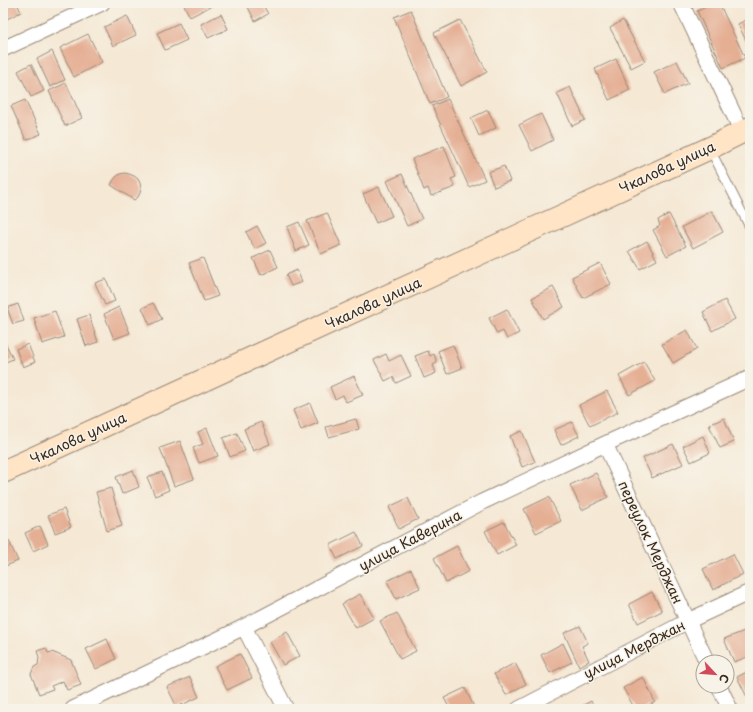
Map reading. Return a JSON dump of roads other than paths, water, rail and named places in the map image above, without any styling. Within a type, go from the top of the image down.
[{"type":"main road","name":"Чкалова улица","points":[[3,472],[710,148],[746,130]]},
{"type":"street","points":[[3,49],[102,3]]},
{"type":"street","points":[[681,3],[746,130]]},
{"type":"street","name":"улица Каверина","points":[[73,709],[244,626],[482,502],[750,378]]},
{"type":"street","name":"переулок Мерджан","points":[[605,444],[703,654]]},
{"type":"street","name":"улица Мерджан","points":[[518,709],[688,621],[750,592]]},
{"type":"street","points":[[244,626],[286,709]]},
{"type":"street","points":[[723,694],[730,709]]},
{"type":"lane","points":[[710,148],[750,228]]}]
